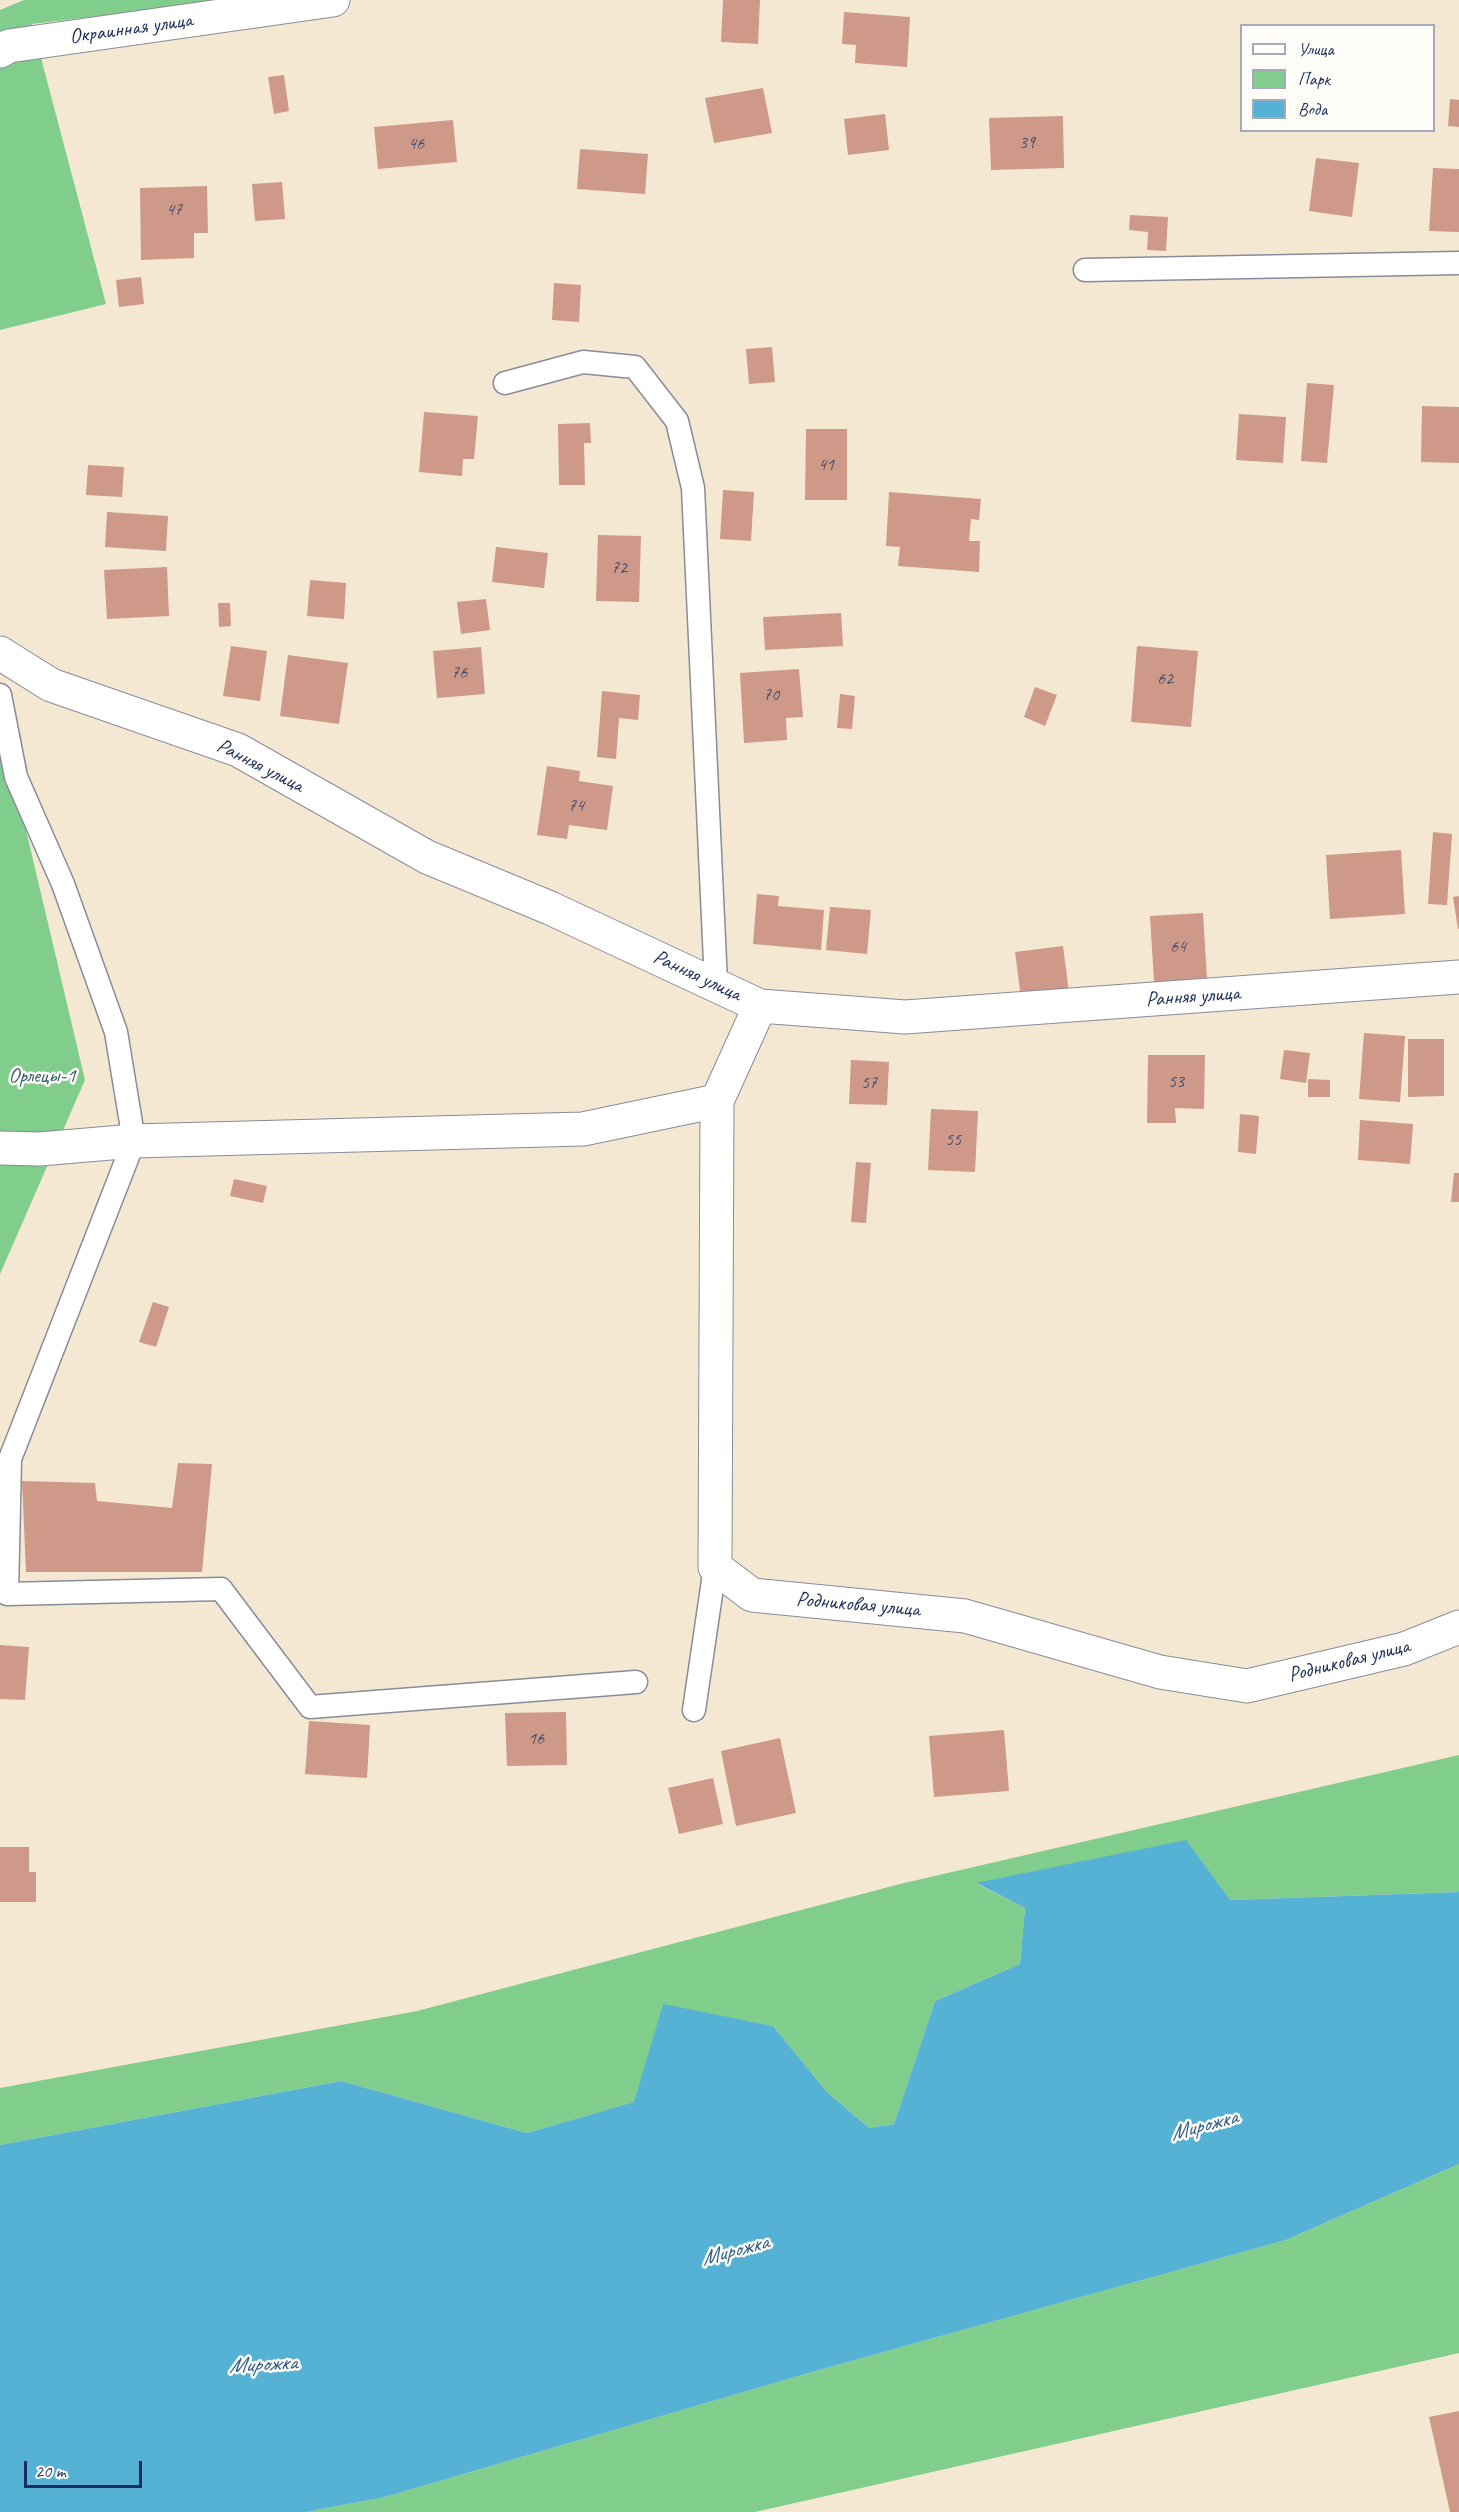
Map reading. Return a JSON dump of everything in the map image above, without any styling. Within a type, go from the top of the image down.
[{"type":"street","name":"Окраинная улица","points":[[0,51],[9,46],[333,0]]},
{"type":"street","name":"Ранняя улица","points":[[0,653],[51,685],[237,750],[427,857],[550,908],[716,983],[760,1006],[905,1017],[1459,977]]},
{"type":"street","points":[[715,1567],[717,1101],[760,1006]]},
{"type":"street","points":[[0,1149],[40,1149],[134,1141],[584,1129],[717,1101]]},
{"type":"street","name":"Родниковая улица","points":[[715,1567],[752,1595],[965,1616],[1160,1672],[1246,1686],[1404,1649],[1459,1627]]},
{"type":"lane","points":[[1085,270],[1459,263]]},
{"type":"lane","points":[[505,382],[583,362],[635,367],[677,421],[693,488],[716,983]]},
{"type":"lane","points":[[0,695],[16,777],[63,884],[116,1032],[134,1141],[10,1459],[7,1594],[221,1589],[310,1707],[636,1682]]},
{"type":"lane","points":[[694,1710],[715,1567]]},
{"type":"green space","points":[[24,0],[234,0],[32,24],[106,304],[0,330],[0,10]]},
{"type":"green space","name":"Орлецы-1","points":[[0,720],[85,1080],[0,1274]]},
{"type":"green space","points":[[1459,1755],[1459,1892],[1230,1900],[977,1884],[1025,1908],[1020,1964],[935,2001],[894,2124],[869,2128],[827,2092],[773,2026],[663,2005],[635,2102],[527,2133],[341,2081],[0,2145],[0,2088],[417,2011],[900,1884]]},
{"type":"green space","points":[[1459,2164],[1459,2353],[755,2512],[306,2512],[385,2497],[819,2370],[1286,2240]]},
{"type":"water","name":"Мирожка","points":[[1186,1840],[1230,1900],[1459,1892],[1459,2164],[1286,2240],[819,2370],[385,2497],[306,2512],[0,2512],[0,2145],[341,2081],[527,2133],[634,2102],[663,2004],[773,2026],[827,2092],[869,2128],[894,2124],[935,2001],[1020,1964],[1025,1908],[976,1883]]},
{"type":"building","points":[[723,0],[760,0],[758,44],[721,42]]},
{"type":"building","points":[[844,12],[910,17],[907,67],[855,63],[856,45],[842,44]]},
{"type":"building","points":[[284,75],[289,111],[274,114],[268,77]]},
{"type":"building","points":[[763,88],[772,133],[714,143],[705,98]]},
{"type":"building","points":[[1450,99],[1459,100],[1459,127],[1448,126]]},
{"type":"building","points":[[885,114],[889,150],[848,155],[844,119]]},
{"type":"building","points":[[1063,116],[1064,168],[991,170],[989,118]]},
{"type":"building","points":[[453,120],[457,162],[378,169],[374,127]]},
{"type":"building","points":[[580,149],[648,154],[645,194],[577,189]]},
{"type":"building","points":[[1316,158],[1359,163],[1352,217],[1309,211]]},
{"type":"building","points":[[1433,168],[1459,169],[1459,232],[1429,231]]},
{"type":"building","points":[[282,182],[285,219],[255,221],[252,184]]},
{"type":"building","points":[[207,186],[208,233],[194,233],[194,258],[141,260],[140,188]]},
{"type":"building","points":[[1130,215],[1168,217],[1166,251],[1147,250],[1148,232],[1129,230]]},
{"type":"building","points":[[141,277],[144,304],[119,307],[116,280]]},
{"type":"building","points":[[554,283],[581,285],[579,322],[552,320]]},
{"type":"building","points":[[772,347],[775,382],[749,384],[746,349]]},
{"type":"building","points":[[1307,383],[1334,385],[1327,463],[1301,461]]},
{"type":"building","points":[[1422,406],[1459,407],[1459,463],[1421,462]]},
{"type":"building","points":[[424,412],[478,416],[474,459],[463,459],[462,476],[419,472]]},
{"type":"building","points":[[1239,414],[1286,417],[1283,463],[1236,460]]},
{"type":"building","points":[[590,423],[591,443],[584,443],[585,485],[559,485],[558,424]]},
{"type":"building","points":[[806,429],[847,429],[847,500],[805,500]]},
{"type":"building","points":[[88,465],[124,467],[122,497],[86,495]]},
{"type":"building","points":[[723,490],[754,492],[751,541],[720,539]]},
{"type":"building","points":[[889,492],[981,499],[979,520],[971,519],[969,541],[980,541],[979,572],[898,566],[900,547],[886,546]]},
{"type":"building","points":[[107,512],[168,516],[166,551],[105,547]]},
{"type":"building","points":[[598,535],[641,536],[639,602],[596,601]]},
{"type":"building","points":[[496,547],[548,553],[544,588],[492,582]]},
{"type":"building","points":[[167,567],[169,616],[107,619],[104,570]]},
{"type":"building","points":[[310,580],[346,583],[344,619],[307,616]]},
{"type":"building","points":[[486,599],[490,630],[461,634],[457,602]]},
{"type":"building","points":[[218,603],[230,603],[231,626],[219,627]]},
{"type":"building","points":[[841,613],[843,646],[765,650],[763,617]]},
{"type":"building","points":[[231,646],[267,651],[260,701],[223,696]]},
{"type":"building","points":[[1137,646],[1198,651],[1191,727],[1131,722]]},
{"type":"building","points":[[481,647],[485,694],[437,698],[433,651]]},
{"type":"building","points":[[288,655],[348,663],[339,724],[280,716]]},
{"type":"building","points":[[799,669],[803,717],[786,718],[787,740],[744,743],[740,673]]},
{"type":"building","points":[[1035,687],[1057,695],[1045,726],[1024,717]]},
{"type":"building","points":[[602,691],[640,695],[638,720],[619,718],[616,759],[597,757]]},
{"type":"building","points":[[840,694],[855,696],[852,729],[837,728]]},
{"type":"building","points":[[547,766],[580,771],[579,781],[613,786],[607,830],[569,825],[567,839],[537,835]]},
{"type":"building","points":[[1433,832],[1452,834],[1447,905],[1428,904]]},
{"type":"building","points":[[1401,850],[1405,914],[1330,919],[1326,855]]},
{"type":"building","points":[[757,894],[779,896],[778,906],[824,910],[821,950],[753,944]]},
{"type":"building","points":[[1459,896],[1459,929],[1458,929],[1453,897]]},
{"type":"building","points":[[830,907],[871,910],[867,954],[826,950]]},
{"type":"building","points":[[1203,913],[1207,978],[1154,982],[1150,916]]},
{"type":"building","points":[[1063,946],[1069,992],[1021,998],[1015,952]]},
{"type":"building","points":[[1364,1033],[1405,1036],[1400,1102],[1359,1099]]},
{"type":"building","points":[[1408,1039],[1444,1039],[1444,1096],[1408,1097]]},
{"type":"building","points":[[1284,1050],[1310,1053],[1306,1083],[1280,1079]]},
{"type":"building","points":[[1148,1055],[1205,1055],[1204,1109],[1175,1108],[1176,1123],[1147,1123]]},
{"type":"building","points":[[851,1060],[889,1062],[887,1105],[849,1104]]},
{"type":"building","points":[[1308,1079],[1330,1080],[1330,1097],[1308,1097]]},
{"type":"building","points":[[931,1109],[978,1111],[975,1172],[928,1170]]},
{"type":"building","points":[[1240,1114],[1259,1116],[1256,1154],[1238,1152]]},
{"type":"building","points":[[1360,1120],[1413,1124],[1410,1164],[1358,1160]]},
{"type":"building","points":[[856,1162],[871,1163],[866,1223],[851,1222]]},
{"type":"building","points":[[1454,1173],[1459,1173],[1459,1202],[1451,1202]]},
{"type":"building","points":[[234,1179],[267,1186],[263,1203],[230,1196]]},
{"type":"building","points":[[153,1302],[169,1307],[156,1347],[139,1342]]},
{"type":"building","points":[[178,1463],[212,1464],[202,1572],[26,1572],[22,1481],[95,1483],[97,1501],[172,1508]]},
{"type":"building","points":[[0,1645],[29,1647],[25,1700],[0,1699]]},
{"type":"building","points":[[566,1712],[567,1765],[507,1766],[505,1713]]},
{"type":"building","points":[[309,1721],[370,1725],[367,1778],[305,1774]]},
{"type":"building","points":[[1004,1730],[1009,1791],[934,1797],[929,1736]]},
{"type":"building","points":[[780,1738],[796,1813],[736,1826],[721,1751]]},
{"type":"building","points":[[713,1778],[723,1824],[679,1834],[668,1788]]},
{"type":"building","points":[[0,1847],[29,1847],[29,1872],[36,1872],[36,1902],[0,1902]]},
{"type":"building","points":[[1459,2411],[1459,2512],[1450,2512],[1429,2417]]}]
